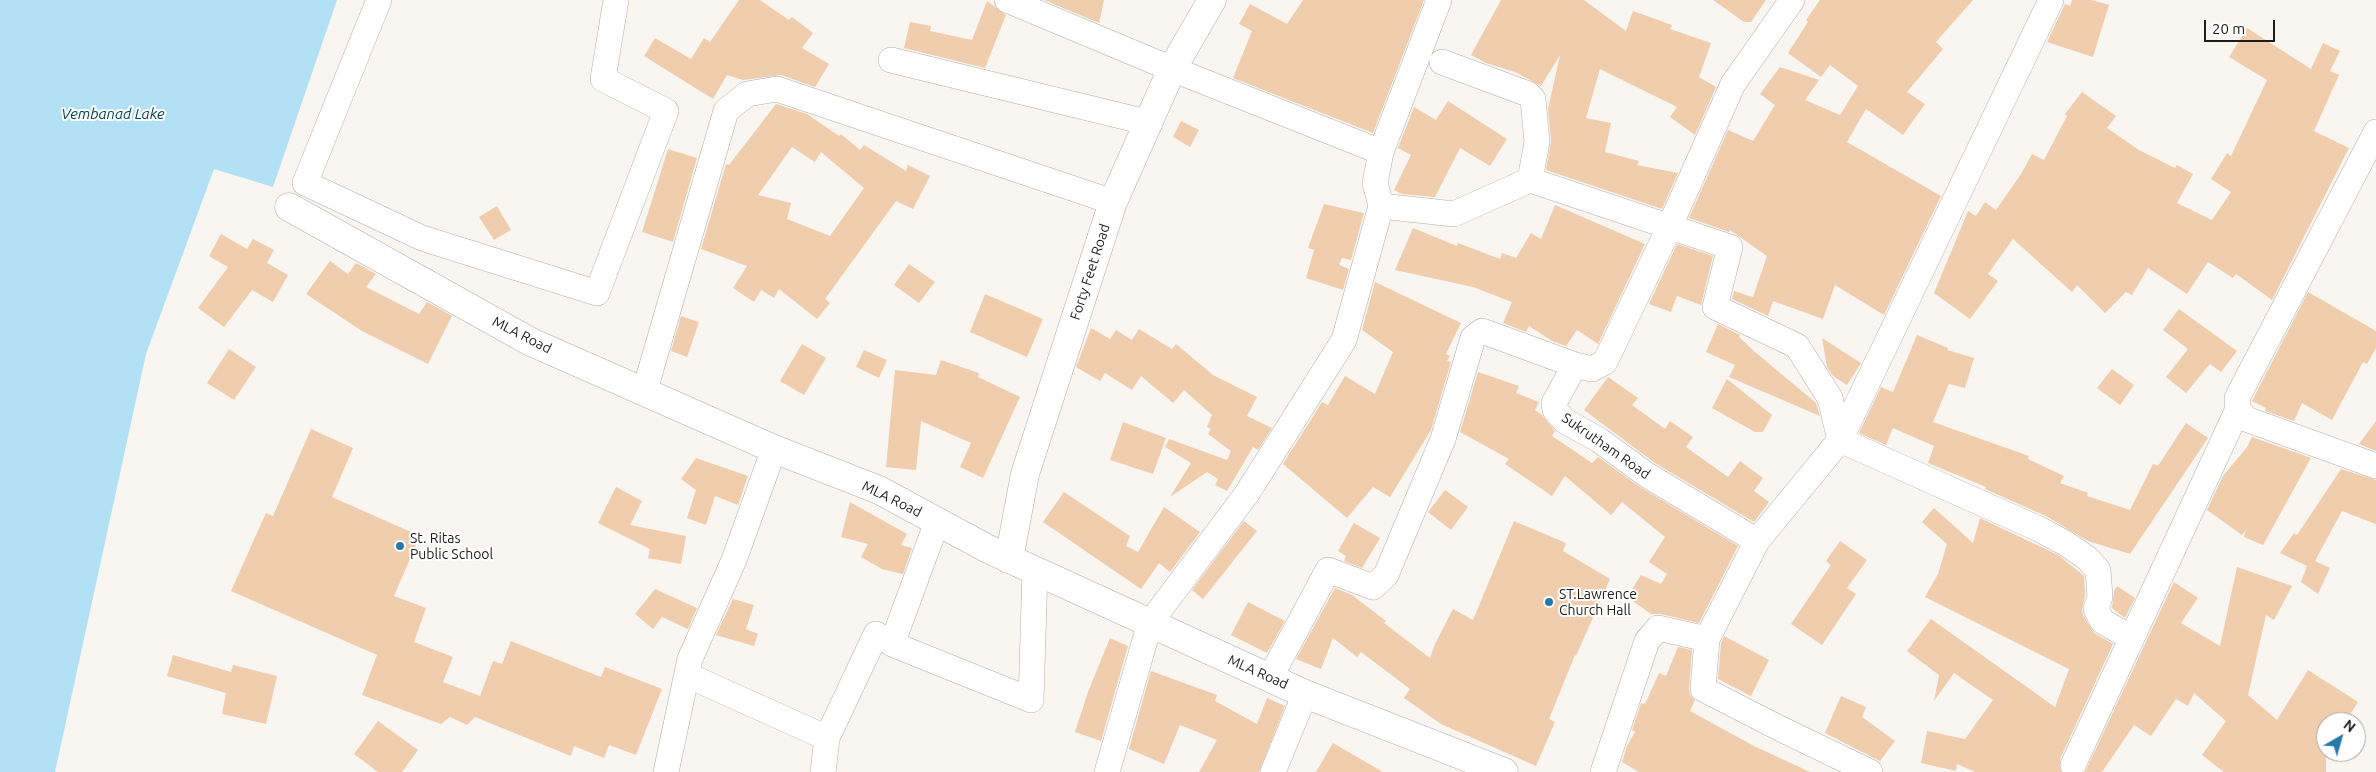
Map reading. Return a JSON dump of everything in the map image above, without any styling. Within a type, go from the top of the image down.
[{"type":"street","points":[[378,0],[305,183],[422,238],[597,293],[666,111],[603,79],[616,0]]},
{"type":"street","points":[[1007,0],[1172,70],[1381,152]]},
{"type":"street","name":"Forty Feet Road","points":[[1009,559],[1025,474],[1113,202],[1150,123],[1172,70],[1212,0]]},
{"type":"street","points":[[1107,772],[1150,623],[1246,495],[1344,340],[1381,206],[1375,183],[1381,152],[1439,0]]},
{"type":"street","points":[[1270,678],[1328,570],[1373,587],[1386,575],[1443,439],[1473,338],[1482,331],[1575,365],[1592,369],[1605,362],[1669,228],[1733,84],[1792,0]]},
{"type":"street","points":[[1870,772],[1779,728],[1703,688],[1707,640],[1757,541],[1840,440],[2051,0]]},
{"type":"street","points":[[891,60],[1150,123]]},
{"type":"street","points":[[1442,62],[1528,94],[1533,99],[1537,142],[1530,180]]},
{"type":"street","points":[[644,393],[726,111],[747,94],[778,89],[1113,202]]},
{"type":"street","points":[[2073,765],[2238,409],[2237,398],[2376,132]]},
{"type":"street","points":[[1381,206],[1454,214],[1530,180],[1730,247],[1715,308],[1797,346],[1830,398],[1840,440]]},
{"type":"street","name":"MLA Road","points":[[290,207],[531,342],[774,449],[879,490],[1009,559],[1305,694],[1504,772]]},
{"type":"street","name":"Sukrutham Road","points":[[1575,365],[1554,404],[1555,410],[1566,421],[1599,440],[1647,475],[1757,541]]},
{"type":"street","points":[[2238,409],[2246,419],[2376,466]]},
{"type":"street","points":[[1840,440],[2039,529],[2065,543],[2086,558],[2098,570],[2100,597],[2096,609],[2102,621],[2131,638]]},
{"type":"street","points":[[666,772],[690,660],[734,560],[774,449]]},
{"type":"street","points":[[892,644],[937,522]]},
{"type":"street","points":[[823,772],[827,738],[876,634],[892,644],[1031,700],[1035,571]]},
{"type":"street","points":[[1603,772],[1647,641],[1658,628],[1707,640]]},
{"type":"street","points":[[687,675],[827,738]]},
{"type":"street","points":[[1273,772],[1305,694]]},
{"type":"water","name":"Vembanad Lake","points":[[0,0],[337,0],[273,187],[214,169],[146,354],[55,772],[0,772]]},
{"type":"building","points":[[739,0],[760,0],[789,20],[792,17],[813,33],[802,48],[829,64],[815,87],[781,75],[743,80],[727,75],[713,99],[644,56],[655,38],[691,59],[704,38],[710,42]]},
{"type":"building","points":[[1044,0],[1104,0],[1099,23]]},
{"type":"building","points":[[1303,0],[1424,0],[1373,133],[1233,78],[1252,31],[1239,24],[1250,4],[1287,24]]},
{"type":"building","points":[[1501,0],[1584,0],[1626,31],[1633,11],[1672,25],[1670,29],[1711,43],[1699,77],[1716,87],[1695,135],[1670,117],[1677,107],[1600,69],[1586,118],[1611,123],[1605,152],[1639,161],[1637,165],[1678,173],[1662,209],[1546,170],[1551,141],[1548,109],[1560,55],[1541,86],[1515,72],[1486,63],[1471,55]]},
{"type":"building","points":[[1713,0],[1766,0],[1751,22],[1744,22]]},
{"type":"building","points":[[1820,0],[1973,0],[1936,42],[1943,49],[1907,92],[1925,104],[1903,135],[1866,109],[1847,142],[1941,196],[1884,315],[1835,285],[1823,319],[1773,301],[1768,316],[1732,299],[1734,291],[1753,297],[1767,256],[1730,230],[1729,232],[1689,218],[1728,130],[1753,141],[1775,105],[1760,94],[1780,67],[1819,80],[1805,100],[1840,115],[1858,86],[1830,65],[1821,77],[1788,53],[1808,22],[1806,20]]},
{"type":"building","points":[[2072,0],[2092,0],[2109,5],[2093,57],[2047,42],[2065,4],[2070,6]]},
{"type":"building","points":[[987,1],[1006,15],[985,68],[904,48],[910,22],[931,26],[930,31],[972,40]]},
{"type":"building","points":[[2247,28],[2311,69],[2323,43],[2340,51],[2330,71],[2339,75],[2314,131],[2349,148],[2272,300],[2236,274],[2233,278],[2208,262],[2187,294],[2148,268],[2132,295],[2126,292],[2105,313],[2077,285],[2072,292],[2013,239],[1988,274],[1998,281],[1970,319],[1934,293],[1968,211],[1976,216],[1985,202],[1996,210],[2021,174],[2032,154],[2044,160],[2067,116],[2065,114],[2082,92],[2116,116],[2107,128],[2139,150],[2175,168],[2177,165],[2193,174],[2177,203],[2212,220],[2231,192],[2211,179],[2227,153],[2231,156],[2267,80],[2229,57]]},
{"type":"building","points":[[1448,101],[1507,139],[1490,166],[1460,148],[1435,197],[1402,194],[1394,190],[1411,155],[1398,148],[1414,107],[1436,120]]},
{"type":"building","points":[[776,104],[807,114],[839,136],[841,134],[860,150],[864,145],[906,171],[908,165],[930,176],[913,209],[896,201],[825,299],[830,303],[817,319],[779,289],[774,298],[761,290],[754,302],[733,288],[747,266],[701,249],[726,164],[729,165]],"holes":[[[792,147],[815,162],[821,152],[864,188],[830,236],[787,219],[791,203],[758,195]]]},
{"type":"building","points":[[1181,121],[1199,130],[1190,147],[1173,137]]},
{"type":"building","points":[[668,149],[697,158],[673,242],[642,232]]},
{"type":"building","points":[[1324,204],[1364,213],[1351,260],[1342,258],[1339,265],[1349,269],[1343,290],[1306,278],[1314,250],[1308,248]]},
{"type":"building","points":[[1555,205],[1645,244],[1598,344],[1577,330],[1566,346],[1552,341],[1529,326],[1526,332],[1503,323],[1512,302],[1473,287],[1395,270],[1413,228],[1457,246],[1458,243],[1500,259],[1502,253],[1516,258],[1531,233],[1541,239]]},
{"type":"building","points":[[497,206],[511,230],[494,240],[479,217]]},
{"type":"building","points":[[221,234],[247,249],[253,239],[274,250],[267,263],[288,275],[273,302],[252,290],[224,327],[198,308],[228,267],[209,256]]},
{"type":"building","points":[[1677,244],[1713,256],[1701,305],[1677,296],[1671,312],[1649,304]]},
{"type":"building","points":[[330,261],[348,274],[356,263],[376,274],[366,287],[419,314],[427,302],[452,316],[428,364],[362,331],[306,294]]},
{"type":"building","points":[[909,264],[935,282],[919,303],[894,285]]},
{"type":"building","points":[[1375,282],[1461,323],[1446,354],[1450,356],[1447,361],[1451,362],[1431,430],[1390,497],[1373,487],[1347,518],[1283,464],[1322,402],[1328,405],[1345,376],[1375,394],[1393,352],[1362,330]]},
{"type":"building","points":[[2308,292],[2376,331],[2376,348],[2367,364],[2363,362],[2332,420],[2302,403],[2294,421],[2265,411],[2266,408],[2252,401]]},
{"type":"building","points":[[985,294],[1043,319],[1027,357],[970,332]]},
{"type":"building","points":[[2179,309],[2237,351],[2221,372],[2210,364],[2186,393],[2166,377],[2188,349],[2163,330]]},
{"type":"building","points":[[681,316],[699,322],[687,357],[671,351]]},
{"type":"building","points":[[1718,324],[1740,335],[1739,337],[1755,352],[1816,403],[1820,416],[1729,377],[1735,365],[1706,352]]},
{"type":"building","points":[[1091,328],[1110,339],[1116,330],[1132,340],[1139,329],[1172,349],[1176,344],[1213,375],[1257,397],[1247,416],[1272,428],[1258,450],[1253,447],[1227,491],[1215,485],[1218,479],[1207,472],[1170,497],[1191,463],[1165,447],[1169,439],[1227,460],[1231,451],[1208,434],[1211,429],[1207,427],[1212,415],[1184,390],[1173,403],[1141,376],[1132,390],[1105,373],[1100,381],[1076,367]]},
{"type":"building","points":[[1917,335],[1948,348],[1947,350],[1974,358],[1965,388],[1949,384],[1933,422],[2029,456],[2028,459],[2064,476],[2060,483],[2088,493],[2087,496],[2130,510],[2153,464],[2158,466],[2186,423],[2208,438],[2130,554],[2088,541],[2046,516],[1985,489],[1986,487],[1928,463],[1934,446],[1893,428],[1886,445],[1859,433],[1881,387],[1893,392]]},
{"type":"building","points":[[1822,338],[1861,363],[1847,385],[1833,376],[1827,367]]},
{"type":"building","points":[[802,344],[826,358],[804,395],[780,381]]},
{"type":"building","points":[[229,349],[256,367],[234,400],[207,383]]},
{"type":"building","points":[[864,350],[887,360],[879,378],[856,367]]},
{"type":"building","points":[[941,360],[979,373],[978,377],[1020,397],[983,478],[960,467],[971,443],[921,421],[916,470],[886,467],[895,370],[936,375]]},
{"type":"building","points":[[2112,369],[2134,385],[2120,405],[2097,388]]},
{"type":"building","points":[[1478,372],[1519,386],[1516,393],[1539,402],[1535,410],[1542,415],[1555,431],[1552,436],[1592,463],[1598,457],[1640,487],[1738,546],[1699,623],[1661,614],[1651,614],[1627,597],[1641,575],[1661,584],[1667,574],[1649,562],[1665,537],[1622,502],[1611,515],[1565,476],[1552,496],[1505,464],[1509,459],[1460,432]]},
{"type":"building","points":[[1608,377],[1638,398],[1632,405],[1665,429],[1670,421],[1693,437],[1686,447],[1728,477],[1740,461],[1763,478],[1754,491],[1769,502],[1754,522],[1655,463],[1584,410]]},
{"type":"building","points":[[1727,379],[1772,415],[1763,432],[1755,432],[1712,408]]},
{"type":"building","points":[[2376,421],[2376,451],[2359,444]]},
{"type":"building","points":[[1123,422],[1166,438],[1153,474],[1110,460]]},
{"type":"building","points":[[311,429],[353,448],[332,497],[420,536],[394,596],[426,608],[414,642],[453,657],[443,682],[480,696],[493,661],[502,664],[511,641],[601,677],[605,667],[662,689],[636,755],[609,745],[604,758],[574,746],[571,756],[475,717],[467,725],[450,717],[441,724],[362,695],[377,655],[231,591],[266,513],[273,516]]},
{"type":"building","points":[[2252,437],[2311,458],[2263,545],[2244,537],[2246,530],[2242,535],[2207,510],[2223,476],[2247,447]]},
{"type":"building","points":[[696,458],[748,476],[738,505],[715,496],[706,525],[687,518],[696,490],[681,479]]},
{"type":"building","points":[[2341,469],[2376,480],[2376,524],[2342,511],[2315,561],[2330,568],[2318,594],[2301,582],[2307,566],[2280,553],[2294,533],[2297,535]]},
{"type":"building","points":[[616,487],[642,501],[630,525],[686,536],[681,564],[648,558],[650,549],[598,523]]},
{"type":"building","points":[[1445,490],[1468,507],[1451,530],[1428,512]]},
{"type":"building","points":[[1064,492],[1130,536],[1126,546],[1138,552],[1164,507],[1200,532],[1170,572],[1159,563],[1141,589],[1043,522]]},
{"type":"building","points":[[850,502],[907,534],[901,545],[912,548],[903,574],[882,569],[861,557],[868,544],[841,537]]},
{"type":"building","points":[[1934,508],[1973,543],[1980,518],[2058,555],[2084,576],[2083,615],[2094,633],[2113,644],[2060,759],[2061,772],[1975,772],[1957,764],[1956,771],[1921,763],[1927,731],[1965,739],[1993,700],[1954,673],[1934,701],[1939,675],[1907,651],[1931,619],[2055,707],[2069,669],[1925,597],[1938,574],[1947,544],[1922,522]]},
{"type":"building","points":[[1244,521],[1257,531],[1203,599],[1192,590]]},
{"type":"building","points":[[1514,521],[1566,543],[1563,551],[1610,579],[1575,655],[1549,719],[1555,722],[1536,766],[1441,724],[1404,698],[1410,689],[1361,652],[1357,657],[1333,638],[1321,669],[1296,659],[1335,588],[1352,595],[1386,621],[1384,623],[1430,658],[1453,609],[1473,620]]},
{"type":"building","points":[[1354,523],[1380,538],[1362,568],[1344,561],[1346,556],[1338,551]]},
{"type":"building","points":[[1840,541],[1867,560],[1847,588],[1856,594],[1822,645],[1791,624],[1831,565],[1826,561]]},
{"type":"building","points":[[2237,567],[2292,586],[2274,620],[2266,615],[2248,695],[2277,720],[2308,670],[2358,702],[2352,712],[2316,712],[2316,762],[2326,762],[2326,772],[2224,772],[2202,755],[2226,721],[2194,693],[2188,706],[2176,699],[2151,736],[2134,725],[2102,772],[2085,772],[2174,582],[2198,598],[2181,623],[2220,646]]},
{"type":"building","points":[[2117,586],[2135,598],[2125,618],[2112,608],[2114,591]]},
{"type":"building","points":[[655,589],[697,608],[688,629],[662,617],[653,629],[635,614]]},
{"type":"building","points":[[733,599],[754,605],[746,629],[758,634],[754,646],[716,635]]},
{"type":"building","points":[[1248,602],[1285,621],[1267,653],[1231,635]]},
{"type":"building","points":[[1724,636],[1769,660],[1751,696],[1718,679],[1721,643]]},
{"type":"building","points":[[1110,638],[1128,646],[1101,741],[1075,732],[1088,692]]},
{"type":"building","points":[[1678,647],[1692,650],[1689,688],[1690,695],[1695,700],[1690,711],[1754,746],[1810,772],[1639,772],[1622,762],[1627,746],[1635,732],[1632,730],[1641,703],[1645,704],[1659,673],[1666,676]]},
{"type":"building","points":[[173,655],[231,672],[233,665],[277,676],[266,724],[222,714],[226,693],[167,676]]},
{"type":"building","points":[[1151,671],[1217,695],[1215,701],[1257,724],[1267,698],[1285,706],[1259,772],[1199,772],[1217,740],[1180,725],[1164,764],[1129,749]]},
{"type":"building","points":[[1841,696],[1866,707],[1862,717],[1895,741],[1880,761],[1825,733]]},
{"type":"building","points":[[378,721],[418,750],[402,772],[378,772],[354,754]]},
{"type":"building","points":[[1333,743],[1383,772],[1316,772]]},
{"type":"place","name":"St. Ritas Public School","points":[[400,546]]},
{"type":"place","name":"ST.Lawrence Church Hall","points":[[1549,602]]}]
